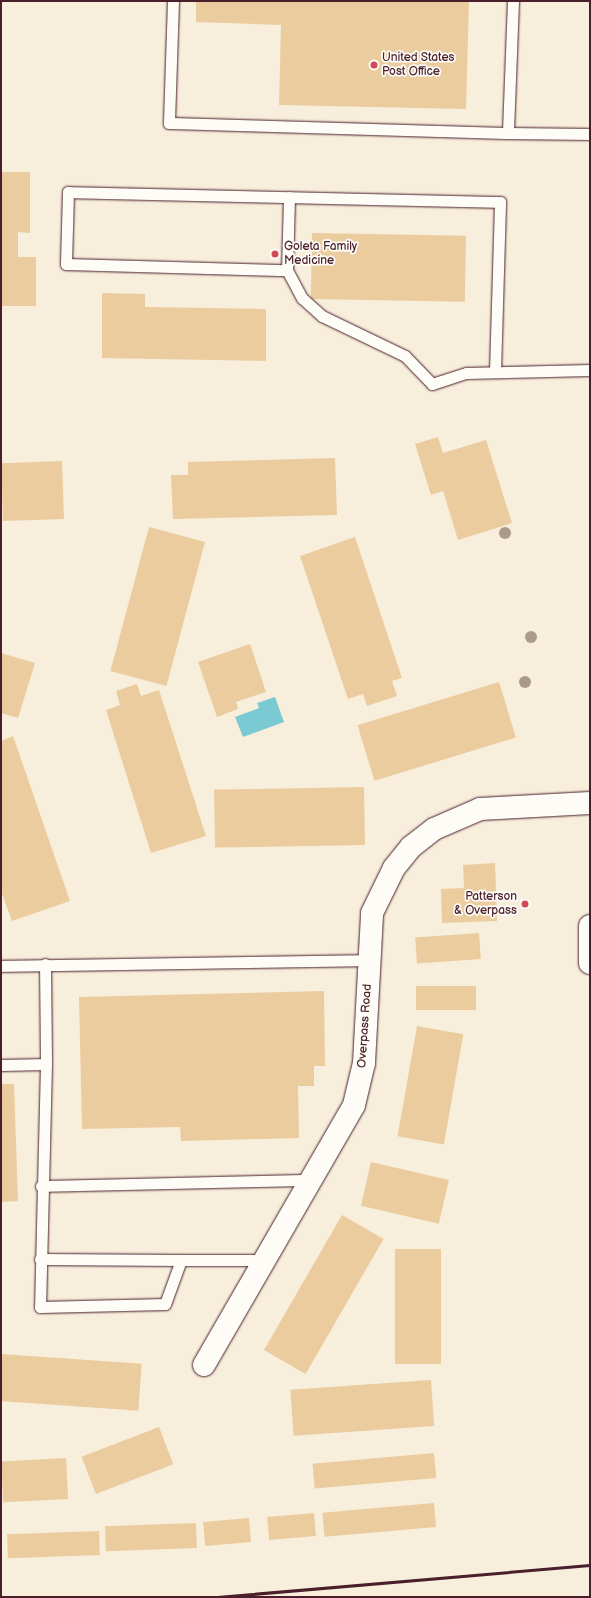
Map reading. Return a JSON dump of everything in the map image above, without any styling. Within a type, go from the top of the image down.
[{"type":"street","name":"Overpass Road","points":[[204,1365],[308,1180],[354,1105],[364,1063],[372,913],[394,868],[411,847],[434,829],[480,809],[590,803]]},
{"type":"street","points":[[590,926],[590,963]]},
{"type":"lane","points":[[173,1],[169,123],[590,134]]},
{"type":"lane","points":[[508,133],[513,1]]},
{"type":"lane","points":[[287,270],[66,264],[68,192],[500,202],[495,372]]},
{"type":"lane","points":[[290,197],[287,270],[302,298],[322,316],[404,356],[432,384],[466,373],[590,370]]},
{"type":"lane","points":[[1,966],[45,964],[370,960]]},
{"type":"lane","points":[[45,964],[46,1064],[40,1307],[165,1304],[181,1260]]},
{"type":"lane","points":[[1,1065],[46,1064]]},
{"type":"lane","points":[[42,1186],[308,1180]]},
{"type":"lane","points":[[40,1259],[263,1260]]},
{"type":"water","points":[[275,697],[284,722],[243,737],[235,717],[259,708],[257,703]]},
{"type":"building","name":"United States Post Office","points":[[196,1],[469,1],[466,109],[279,105],[281,25],[196,22]]},
{"type":"building","points":[[1,172],[30,172],[30,233],[18,232],[18,257],[36,257],[36,306],[1,306]]},
{"type":"building","points":[[312,233],[466,236],[465,302],[311,299]]},
{"type":"building","points":[[102,293],[145,294],[145,307],[266,309],[266,361],[102,358]]},
{"type":"building","points":[[438,437],[443,453],[486,440],[512,523],[458,540],[443,491],[431,495],[415,444]]},
{"type":"building","points":[[335,458],[337,515],[173,519],[171,475],[188,475],[188,462]]},
{"type":"building","points":[[62,461],[64,519],[3,521],[1,463]]},
{"type":"building","points":[[149,527],[205,542],[166,686],[110,671]]},
{"type":"building","points":[[355,537],[402,678],[392,681],[397,696],[367,706],[363,694],[348,699],[300,556]]},
{"type":"building","points":[[250,644],[266,692],[236,702],[238,709],[217,717],[198,662]]},
{"type":"building","points":[[1,653],[35,663],[18,718],[1,713]]},
{"type":"building","points":[[499,682],[516,737],[374,781],[357,725]]},
{"type":"building","points":[[137,684],[141,696],[159,690],[206,836],[151,853],[106,710],[120,705],[116,691]]},
{"type":"building","points":[[13,736],[70,901],[12,921],[1,891],[1,741]]},
{"type":"building","points":[[364,787],[365,845],[215,848],[214,790]]},
{"type":"building","points":[[495,863],[497,921],[442,923],[441,889],[464,888],[463,865]]},
{"type":"building","points":[[479,933],[481,959],[417,963],[415,937]]},
{"type":"building","points":[[416,986],[476,986],[476,1010],[416,1010]]},
{"type":"building","points":[[324,991],[325,1066],[314,1066],[314,1086],[298,1086],[299,1138],[181,1141],[180,1127],[82,1129],[79,997]]},
{"type":"building","points":[[417,1026],[463,1034],[444,1144],[398,1136]]},
{"type":"building","points":[[1,1084],[14,1084],[18,1201],[1,1202]]},
{"type":"building","points":[[371,1162],[449,1180],[439,1224],[361,1206]]},
{"type":"building","points":[[342,1215],[384,1239],[306,1374],[264,1350]]},
{"type":"building","points":[[395,1249],[441,1249],[441,1364],[395,1364]]},
{"type":"building","points":[[1,1354],[142,1364],[138,1411],[1,1401]]},
{"type":"building","points":[[431,1380],[434,1426],[294,1436],[290,1390]]},
{"type":"building","points":[[159,1427],[173,1464],[96,1494],[82,1457]]},
{"type":"building","points":[[434,1453],[436,1478],[315,1489],[312,1464]]},
{"type":"building","points":[[66,1458],[68,1499],[3,1502],[1,1461]]},
{"type":"building","points":[[434,1503],[436,1527],[325,1537],[322,1513]]},
{"type":"building","points":[[314,1513],[316,1536],[269,1540],[267,1517]]},
{"type":"building","points":[[249,1518],[251,1542],[205,1546],[203,1522]]},
{"type":"building","points":[[196,1523],[197,1548],[106,1551],[105,1526]]},
{"type":"building","points":[[99,1531],[100,1555],[8,1558],[7,1534]]},
{"type":"railway","points":[[217,1597],[590,1565]]},
{"type":"place","name":"United States Post Office","points":[[374,65]]},
{"type":"place","name":"Goleta Family Medicine","points":[[275,254]]},
{"type":"place","name":"Patterson & Overpass","points":[[525,904]]}]
